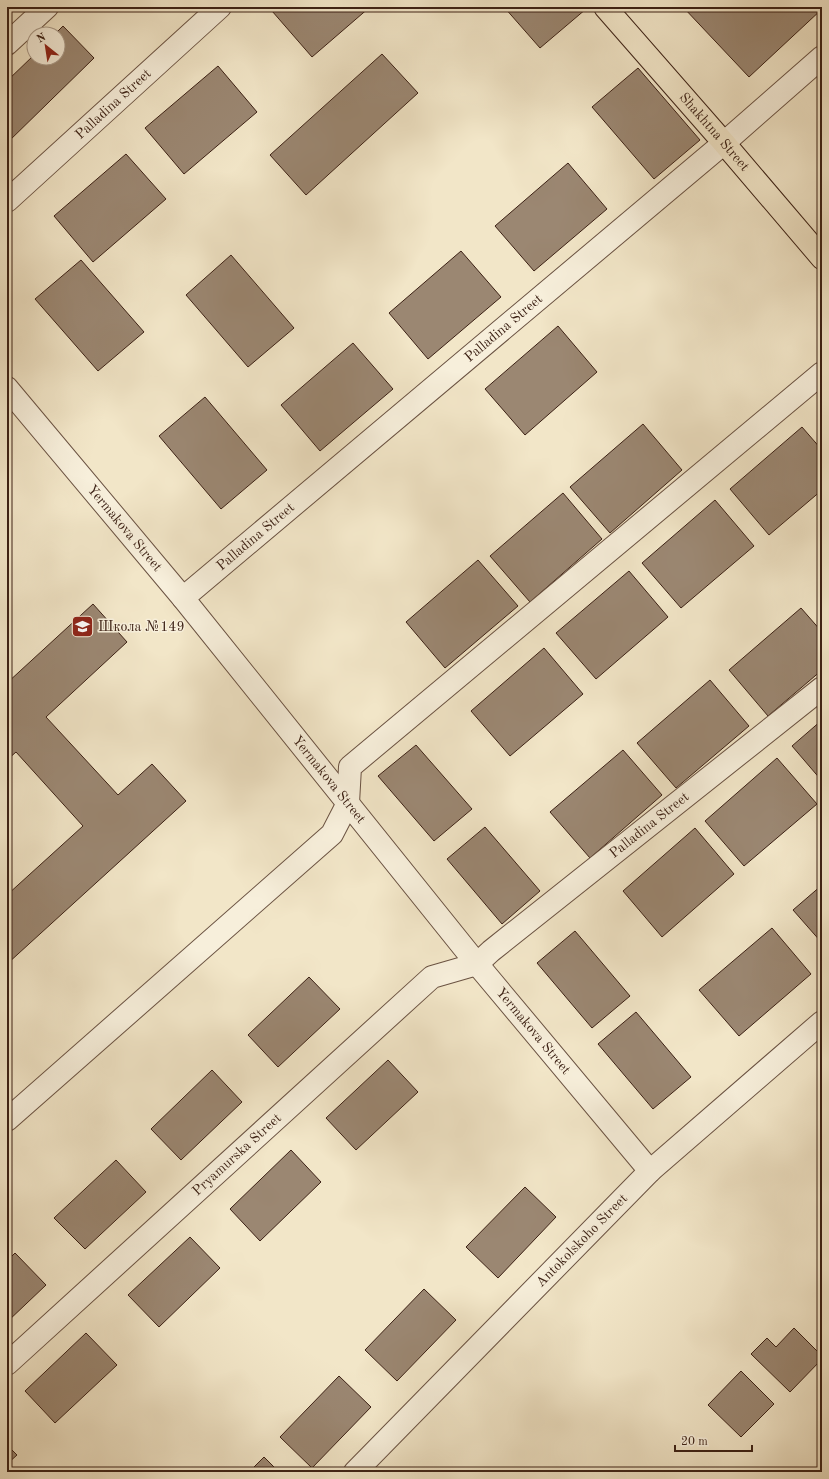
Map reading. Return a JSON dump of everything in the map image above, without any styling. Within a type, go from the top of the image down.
[{"type":"main road","name":"Shakhtna Street","points":[[605,7],[822,258]]},
{"type":"street","points":[[7,44],[47,7]]},
{"type":"street","name":"Palladina Street","points":[[7,202],[220,7]]},
{"type":"street","name":"Palladina Street","points":[[183,598],[724,143],[822,57]]},
{"type":"street","points":[[7,1120],[332,834],[348,803],[350,767],[822,373]]},
{"type":"street","name":"Yermakova Street","points":[[7,388],[183,598],[477,964],[650,1172]]},
{"type":"street","name":"Palladina Street","points":[[477,964],[822,688]]},
{"type":"street","name":"Pryamurska Street","points":[[7,1364],[432,977],[477,964]]},
{"type":"street","name":"Antokolskoho Street","points":[[355,1472],[650,1172],[822,1022]]},
{"type":"building","points":[[277,7],[370,7],[312,57],[272,11]]},
{"type":"building","points":[[504,7],[584,7],[586,9],[540,48]]},
{"type":"building","points":[[683,7],[822,7],[822,9],[749,77]]},
{"type":"building","points":[[66,29],[94,58],[7,143],[7,81],[26,63],[26,66],[66,66]]},
{"type":"building","points":[[382,54],[418,93],[306,195],[270,155]]},
{"type":"building","points":[[218,66],[257,112],[184,174],[145,128]]},
{"type":"building","points":[[638,68],[700,140],[654,179],[592,107]]},
{"type":"building","points":[[126,154],[166,199],[93,262],[54,216]]},
{"type":"building","points":[[568,163],[607,209],[534,271],[495,226]]},
{"type":"building","points":[[461,251],[501,297],[428,359],[389,313]]},
{"type":"building","points":[[231,255],[294,328],[248,367],[186,295]]},
{"type":"building","points":[[81,260],[144,332],[98,371],[35,299]]},
{"type":"building","points":[[558,326],[597,372],[525,435],[485,389]]},
{"type":"building","points":[[353,343],[393,389],[320,451],[281,405]]},
{"type":"building","points":[[205,397],[267,470],[221,509],[159,436]]},
{"type":"building","points":[[643,424],[682,470],[610,533],[570,487]]},
{"type":"building","points":[[802,427],[822,450],[822,490],[769,535],[730,489]]},
{"type":"building","points":[[563,493],[602,539],[530,602],[490,556]]},
{"type":"building","points":[[715,500],[754,546],[681,608],[642,563]]},
{"type":"building","points":[[478,560],[518,606],[445,668],[406,622]]},
{"type":"building","points":[[629,571],[668,617],[596,679],[556,633]]},
{"type":"building","points":[[93,604],[127,642],[46,717],[118,795],[152,764],[186,801],[7,964],[7,895],[83,826],[16,752],[7,760],[7,683]]},
{"type":"building","points":[[801,608],[822,632],[822,670],[768,716],[729,670]]},
{"type":"building","points":[[544,648],[583,694],[510,756],[471,711]]},
{"type":"building","points":[[710,680],[749,726],[676,788],[637,743]]},
{"type":"building","points":[[822,720],[822,781],[792,746]]},
{"type":"building","points":[[416,745],[472,809],[434,841],[378,776]]},
{"type":"building","points":[[623,750],[662,795],[590,858],[550,812]]},
{"type":"building","points":[[777,758],[817,804],[744,866],[705,821]]},
{"type":"building","points":[[485,827],[540,891],[502,924],[447,859]]},
{"type":"building","points":[[695,828],[734,874],[662,937],[623,891]]},
{"type":"building","points":[[822,885],[822,943],[793,910]]},
{"type":"building","points":[[772,928],[811,974],[739,1036],[699,990]]},
{"type":"building","points":[[575,931],[630,996],[592,1028],[537,963]]},
{"type":"building","points":[[309,977],[340,1009],[278,1067],[248,1035]]},
{"type":"building","points":[[636,1012],[691,1077],[653,1109],[598,1044]]},
{"type":"building","points":[[388,1060],[418,1092],[356,1150],[326,1118]]},
{"type":"building","points":[[212,1070],[242,1102],[181,1160],[151,1129]]},
{"type":"building","points":[[291,1150],[321,1182],[260,1241],[230,1209]]},
{"type":"building","points":[[116,1160],[146,1192],[85,1249],[54,1218]]},
{"type":"building","points":[[525,1187],[556,1217],[498,1278],[466,1247]]},
{"type":"building","points":[[190,1237],[220,1268],[159,1327],[128,1295]]},
{"type":"building","points":[[15,1253],[46,1285],[7,1322],[7,1261]]},
{"type":"building","points":[[424,1289],[456,1320],[397,1381],[365,1350]]},
{"type":"building","points":[[794,1328],[822,1356],[822,1359],[790,1392],[751,1354],[767,1338],[776,1347]]},
{"type":"building","points":[[86,1333],[117,1365],[55,1423],[25,1391]]},
{"type":"building","points":[[741,1371],[774,1404],[741,1437],[708,1405]]},
{"type":"building","points":[[339,1376],[371,1407],[312,1468],[280,1437]]},
{"type":"building","points":[[7,1445],[17,1455],[7,1464]]},
{"type":"building","points":[[264,1457],[279,1472],[249,1472]]},
{"type":"place","name":"Школа №149","points":[[83,627]]}]
